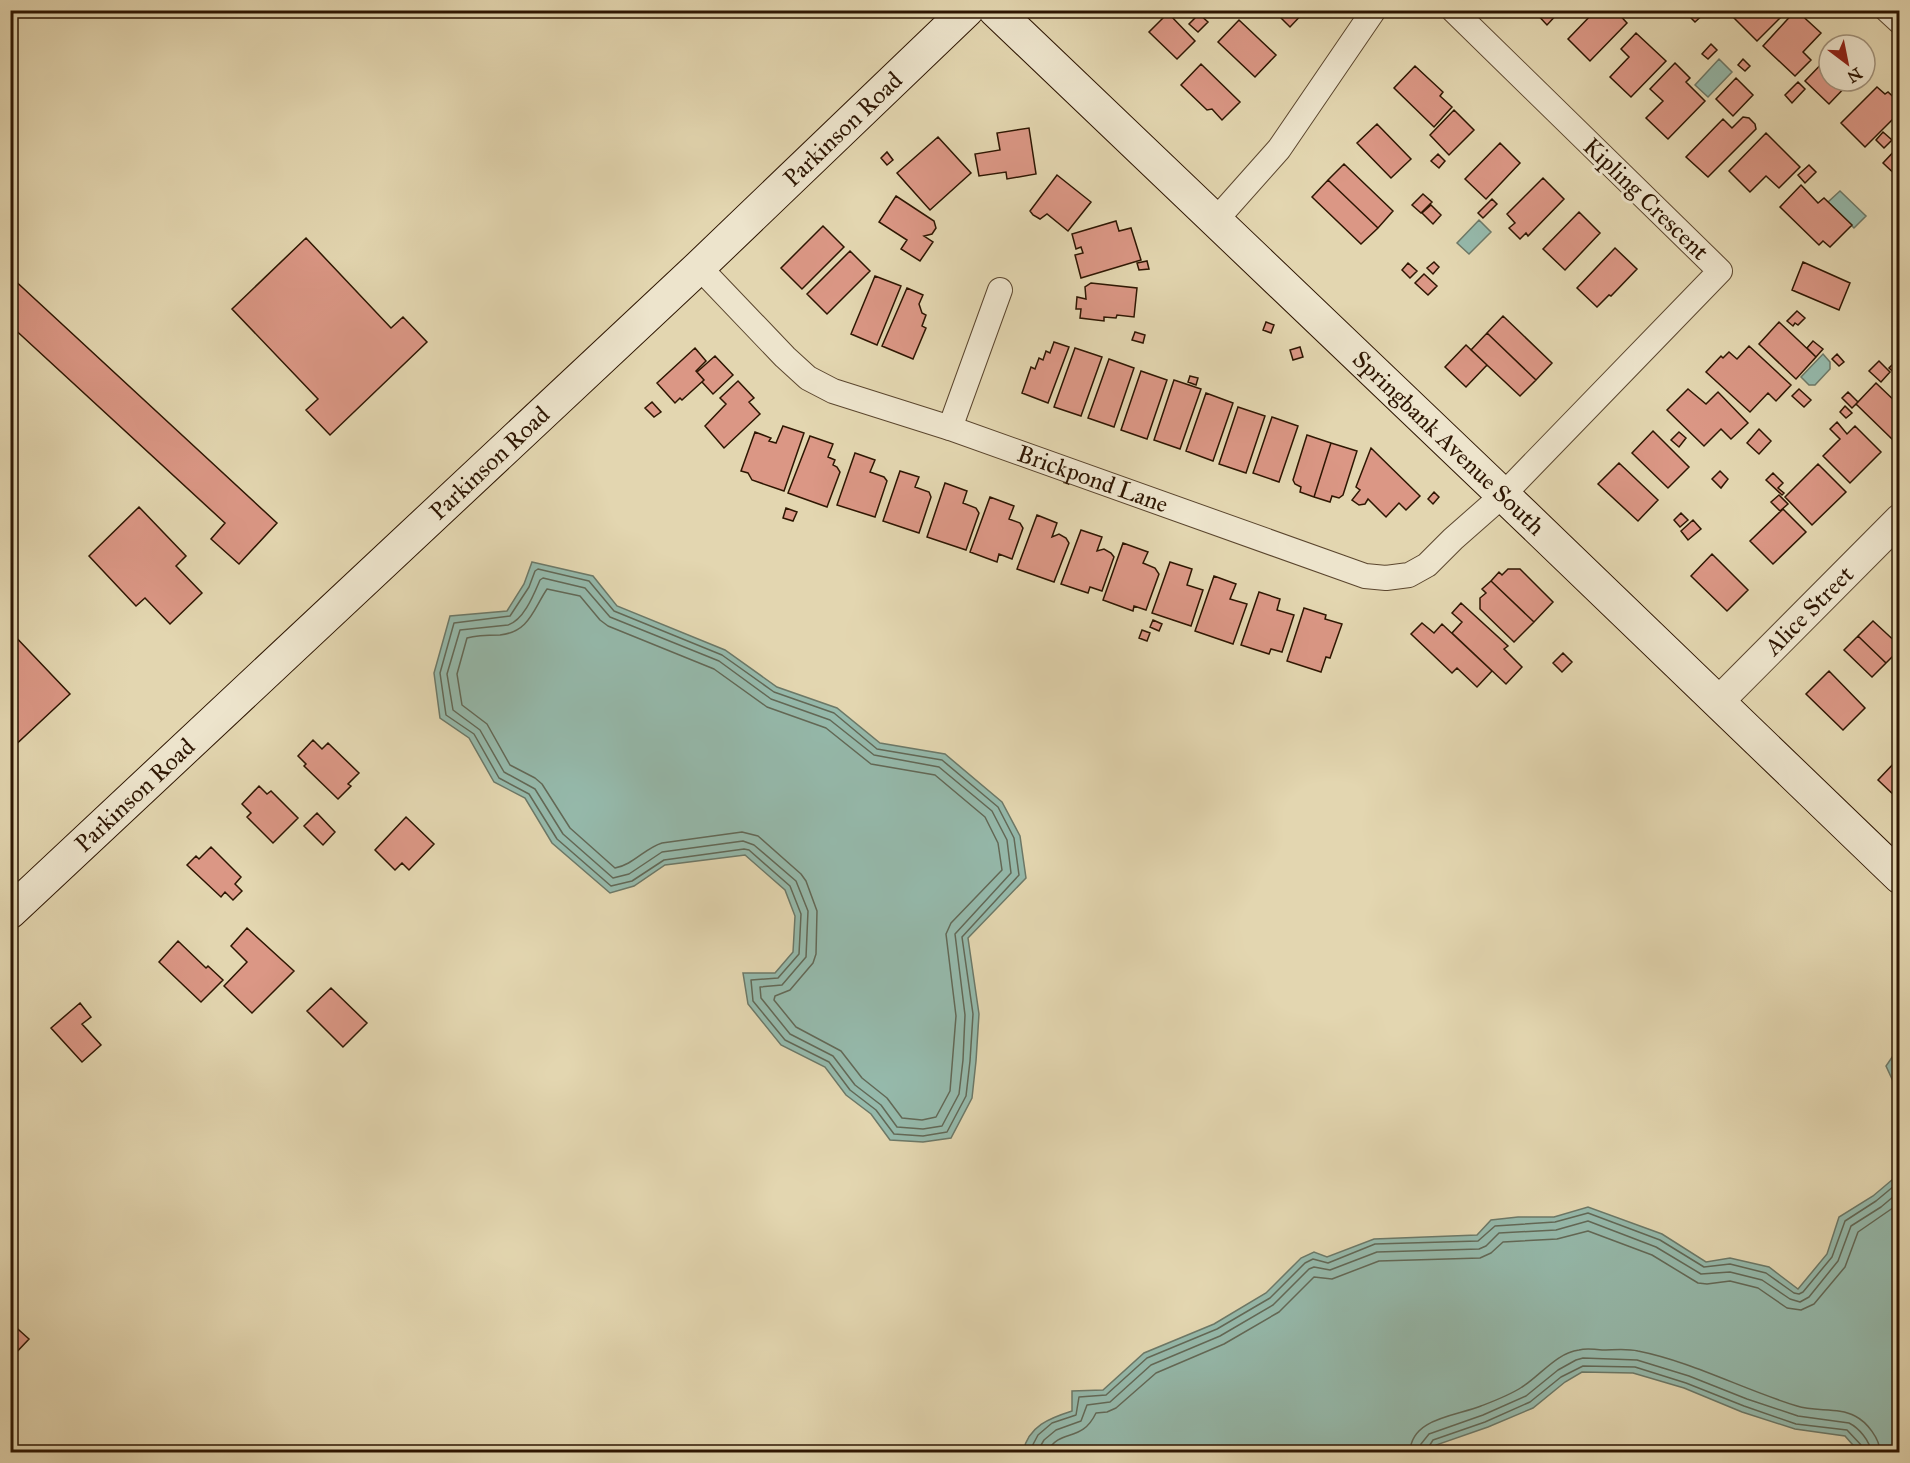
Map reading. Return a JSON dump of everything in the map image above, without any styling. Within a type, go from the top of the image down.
[{"type":"main road","name":"Parkinson Road","points":[[10,912],[699,267],[967,10]]},
{"type":"main road","name":"Springbank Avenue South","points":[[995,10],[1899,877]]},
{"type":"street","points":[[1215,222],[1280,149],[1374,10]]},
{"type":"street","name":"Kipling Crescent","points":[[1453,10],[1720,271],[1503,495]]},
{"type":"street","points":[[1887,10],[1899,22]]},
{"type":"street","name":"Brickpond Lane","points":[[699,267],[779,352],[808,378],[840,393],[950,428],[1370,577],[1409,575],[1427,565],[1503,495]]},
{"type":"street","points":[[950,428],[1000,290]]},
{"type":"street","name":"Alice Street","points":[[1718,702],[1899,519]]},
{"type":"water","points":[[1719,59],[1732,72],[1708,97],[1695,85]]},
{"type":"water","points":[[1840,191],[1866,216],[1854,228],[1828,202]]},
{"type":"water","points":[[1479,220],[1491,232],[1469,254],[1457,243]]},
{"type":"water","points":[[1823,354],[1830,362],[1830,369],[1815,385],[1809,385],[1801,377]]},
{"type":"water","points":[[532,562],[593,576],[617,606],[725,650],[777,687],[837,708],[880,743],[945,754],[1002,802],[1020,836],[1026,878],[968,938],[979,1014],[976,1061],[972,1098],[951,1138],[923,1142],[890,1140],[871,1114],[846,1095],[825,1067],[781,1045],[748,1004],[743,973],[775,973],[793,952],[795,916],[785,890],[745,855],[665,865],[634,886],[610,893],[552,843],[525,798],[494,782],[469,738],[440,718],[434,673],[450,616],[507,611],[524,584]]},
{"type":"water","points":[[1899,1047],[1899,1094],[1886,1066]]},
{"type":"water","points":[[1899,1174],[1899,1452],[1859,1452],[1845,1436],[1795,1429],[1742,1412],[1684,1388],[1633,1373],[1582,1372],[1565,1382],[1533,1408],[1436,1445],[1432,1452],[1023,1452],[1035,1429],[1048,1420],[1072,1411],[1072,1391],[1103,1390],[1144,1353],[1214,1324],[1266,1293],[1301,1258],[1314,1252],[1327,1257],[1374,1239],[1477,1235],[1491,1220],[1554,1217],[1588,1207],[1662,1234],[1706,1262],[1730,1258],[1769,1267],[1798,1289],[1827,1254],[1839,1217],[1873,1196]]},
{"type":"building","points":[[1273,10],[1306,10],[1290,27]]},
{"type":"building","points":[[1533,10],[1561,10],[1547,25]]},
{"type":"building","points":[[1596,10],[1615,10],[1627,23],[1590,61],[1568,39]]},
{"type":"building","points":[[1689,10],[1703,10],[1705,13],[1695,22],[1686,13]]},
{"type":"building","points":[[1726,10],[1772,10],[1780,18],[1757,41]]},
{"type":"building","points":[[1796,10],[1821,33],[1817,33],[1817,37],[1803,52],[1811,60],[1795,76],[1763,46]]},
{"type":"building","points":[[1168,13],[1195,41],[1177,59],[1149,32]]},
{"type":"building","points":[[1199,14],[1208,22],[1198,32],[1189,24]]},
{"type":"building","points":[[1239,20],[1276,55],[1255,77],[1218,42]]},
{"type":"building","points":[[1636,33],[1666,61],[1631,97],[1610,77],[1629,57],[1621,49]]},
{"type":"building","points":[[1711,44],[1717,50],[1708,59],[1702,54]]},
{"type":"building","points":[[1743,59],[1750,66],[1745,71],[1738,65]]},
{"type":"building","points":[[1675,63],[1690,78],[1686,82],[1705,101],[1668,139],[1646,118],[1663,101],[1650,89]]},
{"type":"building","points":[[1201,64],[1240,102],[1222,120],[1212,109],[1207,110],[1181,85]]},
{"type":"building","points":[[1415,66],[1443,92],[1440,96],[1452,107],[1434,127],[1394,88]]},
{"type":"building","points":[[1817,68],[1817,92],[1805,81]]},
{"type":"building","points":[[1736,78],[1753,95],[1733,116],[1716,99]]},
{"type":"building","points":[[1798,82],[1805,89],[1792,103],[1785,95]]},
{"type":"building","points":[[1877,87],[1885,94],[1888,92],[1900,103],[1900,112],[1865,147],[1841,123],[1871,93],[1877,93]]},
{"type":"building","points":[[1818,93],[1840,93],[1829,104]]},
{"type":"building","points":[[1454,110],[1474,130],[1449,155],[1430,135]]},
{"type":"building","points":[[1743,117],[1749,118],[1755,124],[1756,129],[1708,177],[1686,157],[1723,119],[1732,128]]},
{"type":"building","points":[[1377,124],[1411,159],[1391,178],[1357,143]]},
{"type":"building","points":[[1029,128],[1036,174],[1007,179],[1006,172],[979,176],[975,154],[1000,150],[997,133]]},
{"type":"building","points":[[1883,132],[1892,140],[1884,148],[1876,140]]},
{"type":"building","points":[[1766,133],[1800,167],[1779,188],[1766,176],[1750,192],[1729,171]]},
{"type":"building","points":[[938,137],[971,173],[930,210],[897,173]]},
{"type":"building","points":[[1500,143],[1520,163],[1486,199],[1465,179]]},
{"type":"building","points":[[1900,145],[1900,179],[1883,163]]},
{"type":"building","points":[[887,152],[893,160],[887,165],[881,158]]},
{"type":"building","points":[[1438,154],[1445,161],[1439,168],[1431,161]]},
{"type":"building","points":[[1344,164],[1393,211],[1378,228],[1328,180]]},
{"type":"building","points":[[1809,165],[1816,172],[1805,183],[1798,175]]},
{"type":"building","points":[[1057,175],[1091,202],[1068,231],[1047,214],[1040,219],[1030,211]]},
{"type":"building","points":[[1543,178],[1564,199],[1528,236],[1526,233],[1520,239],[1509,228],[1515,223],[1507,214]]},
{"type":"building","points":[[1328,180],[1378,228],[1361,244],[1312,197]]},
{"type":"building","points":[[1801,185],[1818,203],[1824,198],[1852,225],[1830,247],[1823,241],[1819,245],[1780,207]]},
{"type":"building","points":[[1423,194],[1432,202],[1421,213],[1412,205]]},
{"type":"building","points":[[896,196],[934,221],[936,228],[932,234],[924,236],[933,242],[920,261],[901,249],[907,240],[879,222]]},
{"type":"building","points":[[1492,199],[1497,204],[1483,218],[1478,213]]},
{"type":"building","points":[[1431,205],[1441,215],[1433,224],[1422,213]]},
{"type":"building","points":[[1579,212],[1600,233],[1565,270],[1543,249]]},
{"type":"building","points":[[1116,221],[1119,231],[1131,228],[1141,260],[1081,278],[1075,255],[1083,253],[1081,247],[1076,249],[1072,234]]},
{"type":"building","points":[[823,226],[844,247],[802,289],[781,268]]},
{"type":"building","points":[[306,238],[391,328],[403,317],[427,342],[330,435],[306,410],[318,399],[232,309]]},
{"type":"building","points":[[1615,248],[1637,269],[1597,307],[1577,288]]},
{"type":"building","points":[[850,251],[870,271],[827,314],[807,294]]},
{"type":"building","points":[[1147,261],[1149,269],[1139,270],[1137,263]]},
{"type":"building","points":[[1434,262],[1439,267],[1433,274],[1427,268]]},
{"type":"building","points":[[1803,262],[1850,283],[1839,310],[1792,290]]},
{"type":"building","points":[[1408,263],[1417,271],[1410,278],[1402,270]]},
{"type":"building","points":[[1424,274],[1437,286],[1428,295],[1415,283]]},
{"type":"building","points":[[10,276],[277,523],[239,564],[211,539],[225,523],[10,325]]},
{"type":"building","points":[[875,276],[901,286],[877,345],[851,334]]},
{"type":"building","points":[[1091,283],[1137,288],[1134,317],[1117,315],[1116,318],[1104,317],[1104,321],[1080,318],[1081,309],[1076,309],[1077,297],[1086,299],[1085,287]]},
{"type":"building","points":[[907,288],[923,295],[919,304],[922,313],[926,315],[922,326],[926,328],[913,359],[882,346]]},
{"type":"building","points":[[1797,311],[1805,318],[1798,325],[1795,323],[1793,326],[1787,321]]},
{"type":"building","points":[[1503,316],[1552,363],[1536,380],[1487,333]]},
{"type":"building","points":[[1266,322],[1274,325],[1271,333],[1263,330]]},
{"type":"building","points":[[1779,322],[1816,357],[1796,379],[1759,344]]},
{"type":"building","points":[[1135,332],[1145,335],[1143,343],[1132,340]]},
{"type":"building","points":[[1487,333],[1536,380],[1520,396],[1471,350]]},
{"type":"building","points":[[1813,341],[1823,349],[1816,357],[1807,348]]},
{"type":"building","points":[[1054,342],[1069,347],[1048,403],[1022,393],[1031,367],[1035,369],[1039,358],[1043,360],[1046,351],[1050,353]]},
{"type":"building","points":[[1466,345],[1487,365],[1466,387],[1445,367]]},
{"type":"building","points":[[1749,346],[1791,385],[1776,401],[1768,393],[1750,412],[1706,372],[1721,356],[1723,358],[1729,352],[1737,359]]},
{"type":"building","points":[[1300,347],[1303,357],[1293,360],[1290,350]]},
{"type":"building","points":[[695,348],[706,361],[696,371],[704,380],[682,400],[680,398],[675,403],[657,383]]},
{"type":"building","points":[[1075,348],[1102,357],[1081,416],[1054,407]]},
{"type":"building","points":[[1837,354],[1844,362],[1839,366],[1832,359]]},
{"type":"building","points":[[715,356],[733,375],[713,394],[702,382],[704,380],[697,372]]},
{"type":"building","points":[[1109,359],[1134,368],[1114,427],[1088,418]]},
{"type":"building","points":[[1898,359],[1900,375],[1898,376],[1889,368]]},
{"type":"building","points":[[1879,361],[1890,372],[1881,382],[1869,371]]},
{"type":"building","points":[[1141,371],[1167,380],[1147,439],[1121,430]]},
{"type":"building","points":[[1190,376],[1198,378],[1196,385],[1188,382]]},
{"type":"building","points":[[1174,380],[1201,389],[1180,449],[1154,440]]},
{"type":"building","points":[[738,381],[754,398],[749,402],[760,414],[724,448],[705,426],[726,404],[720,398]]},
{"type":"building","points":[[1876,383],[1900,406],[1900,434],[1893,440],[1856,404]]},
{"type":"building","points":[[1688,389],[1706,404],[1718,392],[1748,423],[1731,439],[1721,429],[1704,446],[1667,410]]},
{"type":"building","points":[[1799,389],[1811,400],[1804,407],[1792,396]]},
{"type":"building","points":[[1848,392],[1858,402],[1852,408],[1842,398]]},
{"type":"building","points":[[1206,393],[1233,403],[1213,461],[1186,451]]},
{"type":"building","points":[[652,402],[661,412],[654,417],[645,408]]},
{"type":"building","points":[[1845,406],[1852,413],[1846,418],[1840,412]]},
{"type":"building","points":[[1238,407],[1265,416],[1246,473],[1219,464]]},
{"type":"building","points":[[1272,417],[1298,426],[1279,482],[1253,473]]},
{"type":"building","points":[[1837,422],[1847,434],[1855,426],[1881,452],[1850,483],[1823,456],[1840,439],[1830,429]]},
{"type":"building","points":[[783,426],[804,433],[784,491],[752,480],[748,473],[741,471],[755,432],[771,438],[769,441],[776,443]]},
{"type":"building","points":[[1759,429],[1771,441],[1759,454],[1747,443]]},
{"type":"building","points":[[1653,431],[1689,467],[1668,488],[1632,453]]},
{"type":"building","points":[[1679,432],[1686,438],[1679,447],[1671,440]]},
{"type":"building","points":[[1307,435],[1331,443],[1314,497],[1300,492],[1301,487],[1293,480]]},
{"type":"building","points":[[810,436],[833,444],[828,457],[835,460],[833,465],[840,472],[827,507],[788,493]]},
{"type":"building","points":[[1331,443],[1357,451],[1343,495],[1339,498],[1332,496],[1330,502],[1314,497]]},
{"type":"building","points":[[1371,448],[1420,496],[1406,510],[1399,503],[1386,517],[1368,499],[1365,504],[1359,505],[1352,500],[1360,490],[1356,487]]},
{"type":"building","points":[[855,453],[875,460],[870,472],[884,477],[887,481],[875,517],[837,505]]},
{"type":"building","points":[[1619,463],[1658,500],[1638,521],[1598,484]]},
{"type":"building","points":[[1818,464],[1846,492],[1812,525],[1785,497]]},
{"type":"building","points":[[900,471],[919,477],[915,487],[929,492],[931,497],[919,533],[883,521]]},
{"type":"building","points":[[1720,471],[1728,479],[1721,488],[1712,479]]},
{"type":"building","points":[[1773,473],[1783,483],[1778,488],[1784,493],[1782,495],[1766,480]]},
{"type":"building","points":[[945,483],[967,491],[963,503],[976,508],[979,513],[966,550],[927,537]]},
{"type":"building","points":[[1434,492],[1439,497],[1433,504],[1428,499]]},
{"type":"building","points":[[1779,495],[1788,504],[1780,511],[1771,502]]},
{"type":"building","points":[[990,497],[1014,506],[1009,519],[1020,523],[1023,528],[1012,559],[999,554],[997,562],[970,552]]},
{"type":"building","points":[[139,507],[186,556],[176,566],[202,593],[170,624],[145,598],[136,606],[89,556]]},
{"type":"building","points":[[786,508],[797,512],[793,521],[783,518]]},
{"type":"building","points":[[1783,509],[1806,532],[1773,564],[1750,541]]},
{"type":"building","points":[[1681,513],[1688,520],[1680,527],[1674,520]]},
{"type":"building","points":[[1037,515],[1057,523],[1052,537],[1059,534],[1069,543],[1054,582],[1017,569]]},
{"type":"building","points":[[1693,520],[1701,529],[1688,540],[1681,531]]},
{"type":"building","points":[[1081,530],[1102,537],[1097,551],[1104,549],[1114,557],[1102,591],[1090,587],[1088,593],[1061,584]]},
{"type":"building","points":[[1123,543],[1148,552],[1143,563],[1155,568],[1159,574],[1146,610],[1134,606],[1133,611],[1103,600]]},
{"type":"building","points":[[1712,554],[1748,590],[1727,611],[1691,576]]},
{"type":"building","points":[[1170,562],[1192,569],[1187,585],[1203,590],[1191,626],[1152,613]]},
{"type":"building","points":[[1508,569],[1520,569],[1553,602],[1534,622],[1491,581],[1499,572],[1502,575]]},
{"type":"building","points":[[1214,576],[1236,584],[1230,599],[1247,604],[1233,644],[1195,631]]},
{"type":"building","points":[[1491,581],[1534,622],[1514,642],[1480,609],[1480,598],[1486,593],[1482,589]]},
{"type":"building","points":[[1259,592],[1280,599],[1277,610],[1294,615],[1282,652],[1271,649],[1269,654],[1241,645]]},
{"type":"building","points":[[1461,603],[1508,646],[1504,649],[1522,667],[1506,684],[1452,633],[1462,622],[1452,613]]},
{"type":"building","points":[[1304,608],[1326,615],[1325,619],[1342,624],[1330,658],[1326,657],[1321,672],[1287,661]]},
{"type":"building","points":[[1153,620],[1162,624],[1159,631],[1150,627]]},
{"type":"building","points":[[1873,621],[1900,646],[1900,649],[1886,663],[1858,636]]},
{"type":"building","points":[[1422,623],[1434,633],[1442,624],[1492,671],[1477,687],[1457,668],[1452,673],[1411,634]]},
{"type":"building","points":[[1142,630],[1150,633],[1147,641],[1139,638]]},
{"type":"building","points":[[10,631],[70,694],[10,750]]},
{"type":"building","points":[[1858,636],[1886,663],[1872,677],[1844,650]]},
{"type":"building","points":[[1563,653],[1572,662],[1562,672],[1553,663]]},
{"type":"building","points":[[1829,671],[1865,708],[1843,730],[1806,694]]},
{"type":"building","points":[[313,740],[322,749],[328,743],[359,773],[348,784],[351,786],[338,799],[304,766],[306,764],[298,756]]},
{"type":"building","points":[[1896,761],[1900,764],[1900,795],[1897,798],[1878,780]]},
{"type":"building","points":[[259,786],[267,794],[271,791],[298,818],[273,843],[247,817],[251,813],[242,804]]},
{"type":"building","points":[[317,813],[335,832],[323,845],[304,826]]},
{"type":"building","points":[[406,817],[434,844],[409,870],[402,863],[395,870],[375,850]]},
{"type":"building","points":[[211,847],[241,877],[235,884],[242,891],[233,900],[225,892],[221,897],[187,865],[196,856],[199,859]]},
{"type":"building","points":[[247,928],[294,971],[252,1013],[224,986],[247,962],[231,946]]},
{"type":"building","points":[[178,941],[206,968],[208,966],[223,980],[201,1002],[159,962]]},
{"type":"building","points":[[331,988],[367,1023],[343,1047],[307,1011]]},
{"type":"building","points":[[80,1003],[91,1017],[82,1024],[101,1045],[82,1062],[51,1028]]},
{"type":"building","points":[[10,1322],[29,1339],[10,1359]]}]
